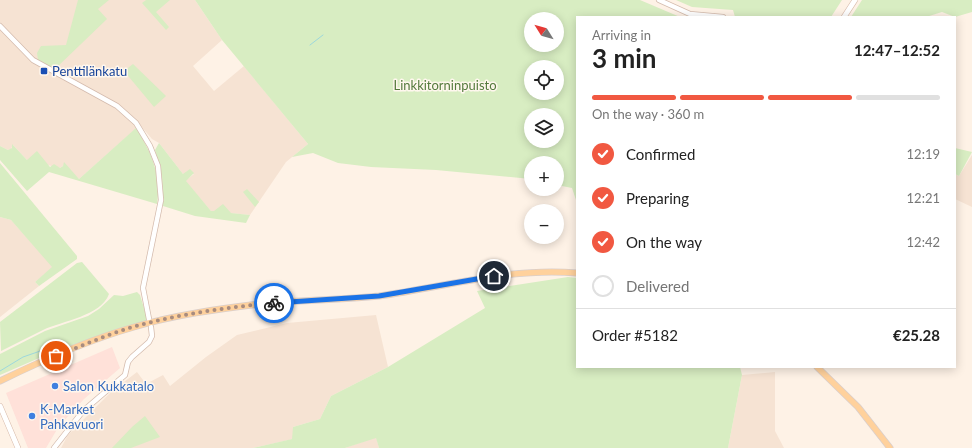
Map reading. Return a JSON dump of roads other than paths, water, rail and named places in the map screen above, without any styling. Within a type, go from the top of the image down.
[{"type":"main road","points":[[845,16],[855,0]]},
{"type":"main road","points":[[0,381],[42,361],[134,327],[200,313],[259,304],[379,296],[510,274],[555,272],[576,273]]},
{"type":"main road","points":[[818,368],[858,407],[890,448]]},
{"type":"main road","points":[[0,406],[18,448]]},
{"type":"street","points":[[659,0],[690,14],[712,16]]},
{"type":"street","points":[[0,26],[33,60],[117,106],[136,124],[150,146],[158,166],[161,200],[143,288],[149,319]]},
{"type":"street","points":[[54,448],[83,411],[125,376],[128,362],[149,342],[152,336],[151,327]]},
{"type":"waterway","points":[[310,45],[323,35]]},
{"type":"waterway","points":[[0,371],[23,357],[49,348]]},
{"type":"place","name":"Penttilänkatu","points":[[44,71]]},
{"type":"place","name":"Salon Kukkatalo","points":[[55,386]]},
{"type":"place","name":"K-Market Pahkavuori","points":[[32,416]]},
{"type":"park label","name":"Linkkitorninpuisto","points":[[445,85]]}]
